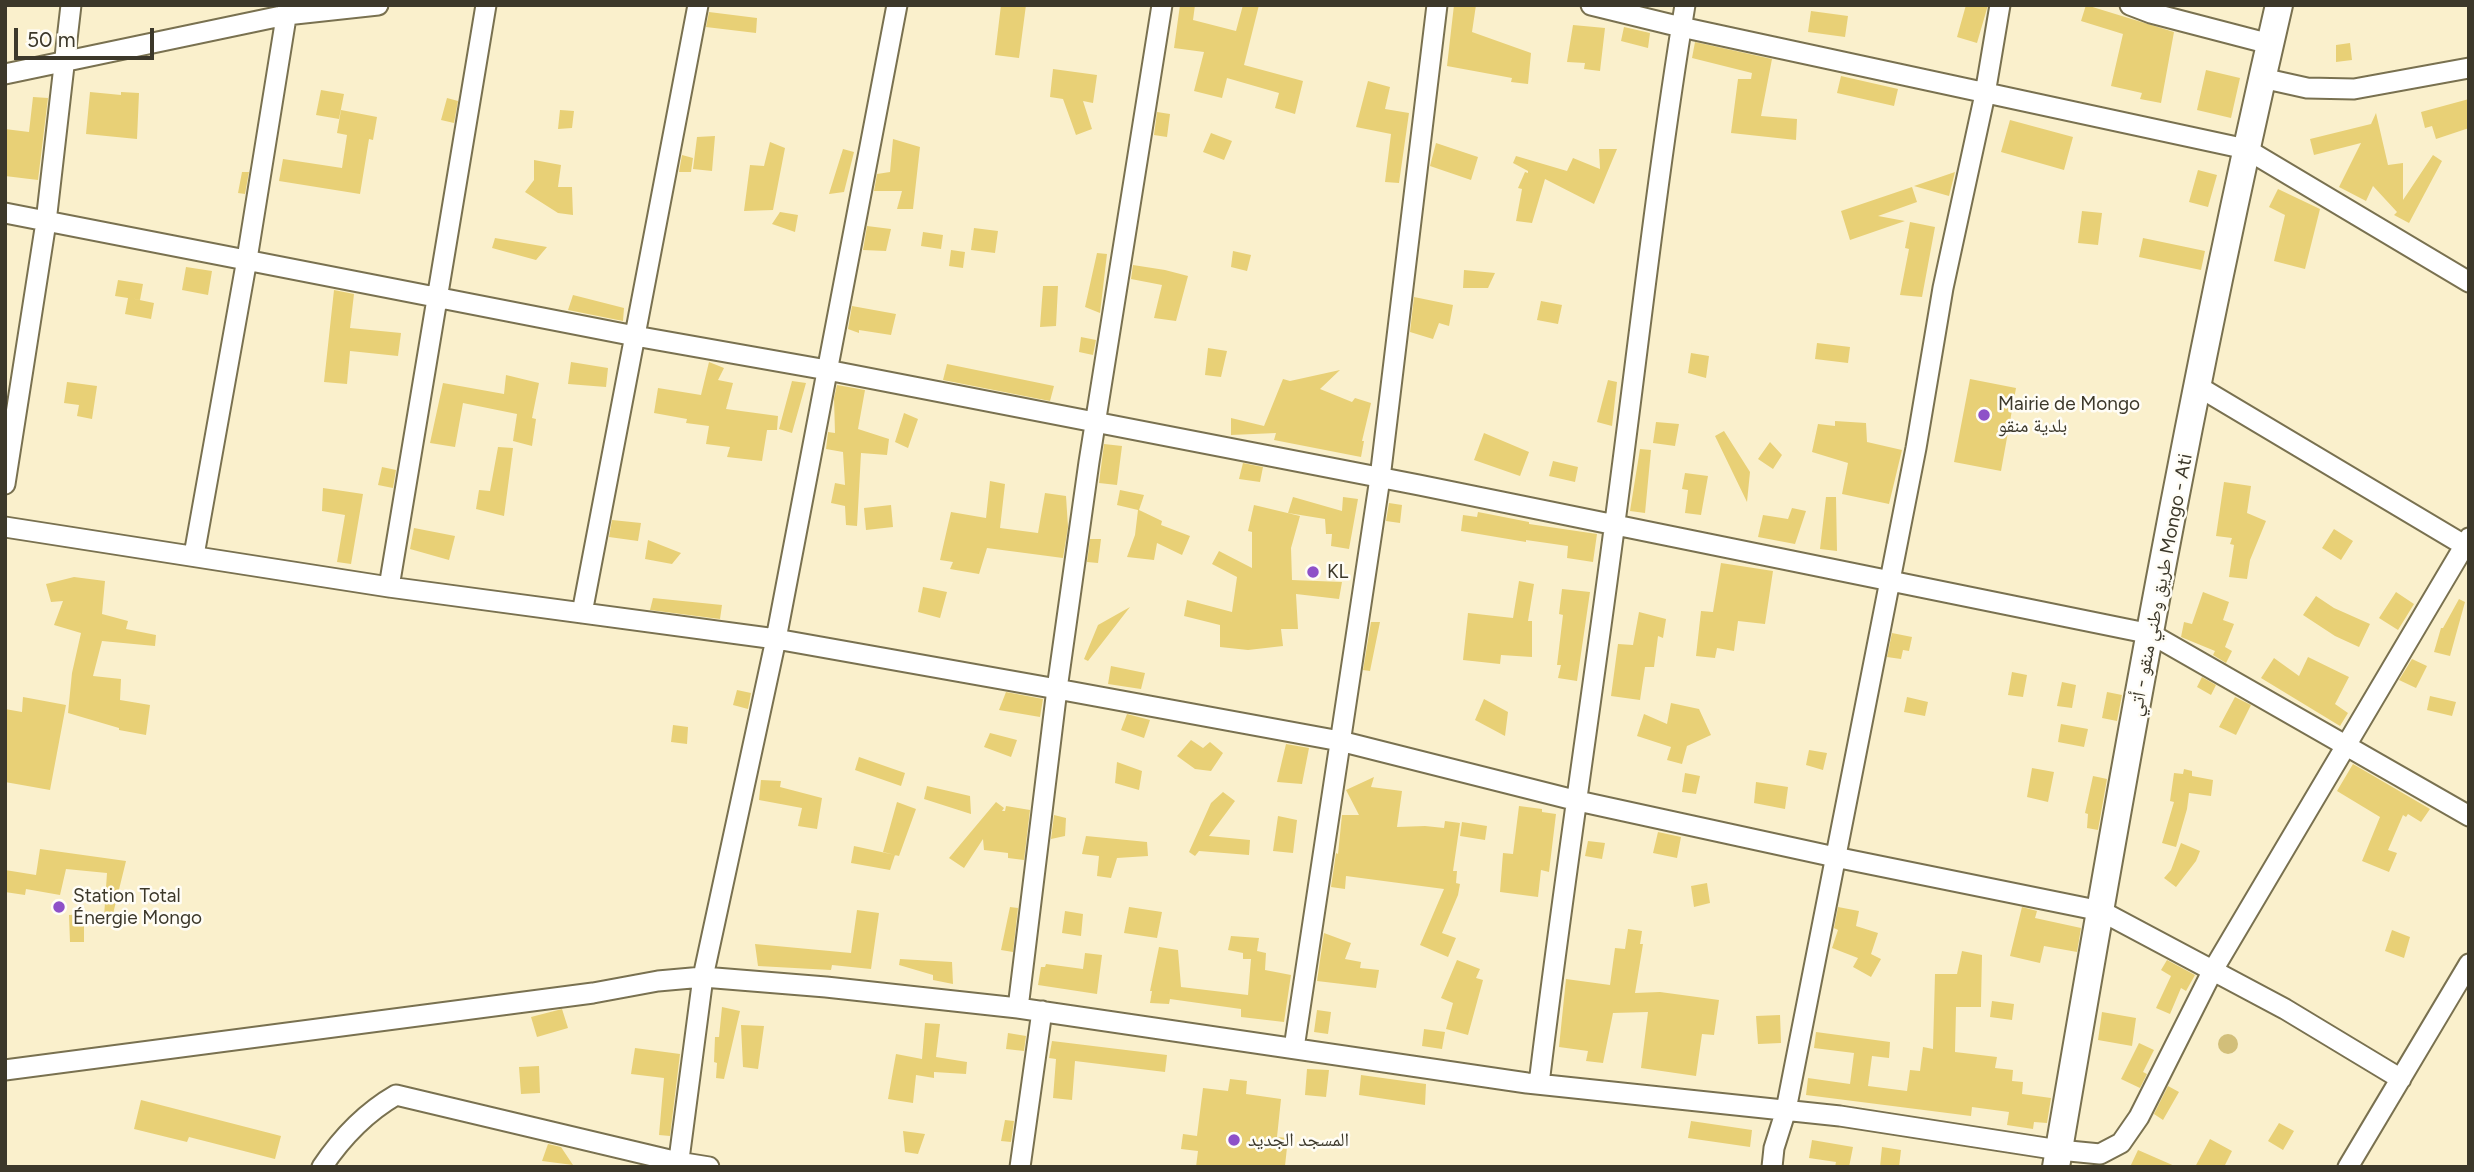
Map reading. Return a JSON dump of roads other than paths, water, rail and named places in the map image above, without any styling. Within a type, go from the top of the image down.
[{"type":"main road","name":"طريق وطني منقو - أتي Mongo - Ati","points":[[2057,1158],[2151,634],[2246,149],[2279,5]]},
{"type":"street","points":[[5,484],[46,222],[71,5]]},
{"type":"street","points":[[5,74],[287,10],[377,5]]},
{"type":"street","points":[[389,587],[486,5]]},
{"type":"street","points":[[582,613],[698,5]]},
{"type":"street","points":[[678,1164],[703,977],[776,639],[897,5]]},
{"type":"street","points":[[1018,1008],[1057,689],[1095,422],[1161,5]]},
{"type":"street","points":[[1294,1048],[1380,478],[1437,5]]},
{"type":"street","points":[[1591,5],[1681,27],[2246,149],[2469,282]]},
{"type":"street","points":[[1539,1084],[1666,125],[1685,5]]},
{"type":"street","points":[[1772,1167],[1774,1149],[1786,1110],[1916,448],[1943,288],[1986,93],[2000,5]]},
{"type":"street","points":[[2130,5],[2270,44]]},
{"type":"street","points":[[194,555],[247,259],[287,10]]},
{"type":"street","points":[[2262,78],[2306,88],[2354,89],[2469,68]]},
{"type":"street","points":[[5,213],[635,336],[1095,422],[2151,634],[2469,816]]},
{"type":"street","points":[[5,1070],[703,977],[1018,1008],[1539,1084],[1840,1116],[2057,1158],[2100,1154],[2121,1143],[2139,1118],[2213,970],[2467,544],[2199,387]]},
{"type":"street","points":[[5,527],[389,587],[776,639],[1057,689],[1340,741],[1578,801],[2101,911],[2285,1010],[2401,1079]]},
{"type":"street","points":[[2348,1167],[2469,964]]},
{"type":"street","points":[[1020,1167],[1042,1011]]},
{"type":"street","points":[[322,1167],[340,1139],[377,1106],[396,1095],[678,1164],[709,1167]]},
{"type":"place","name":"Mairie de Mongo بلدية منقو","points":[[1984,415]]},
{"type":"place","name":"KL","points":[[1313,572]]},
{"type":"place","name":"Station Total Énergie Mongo","points":[[59,907]]},
{"type":"place","name":"المسجد الجديد","points":[[1234,1140]]}]
